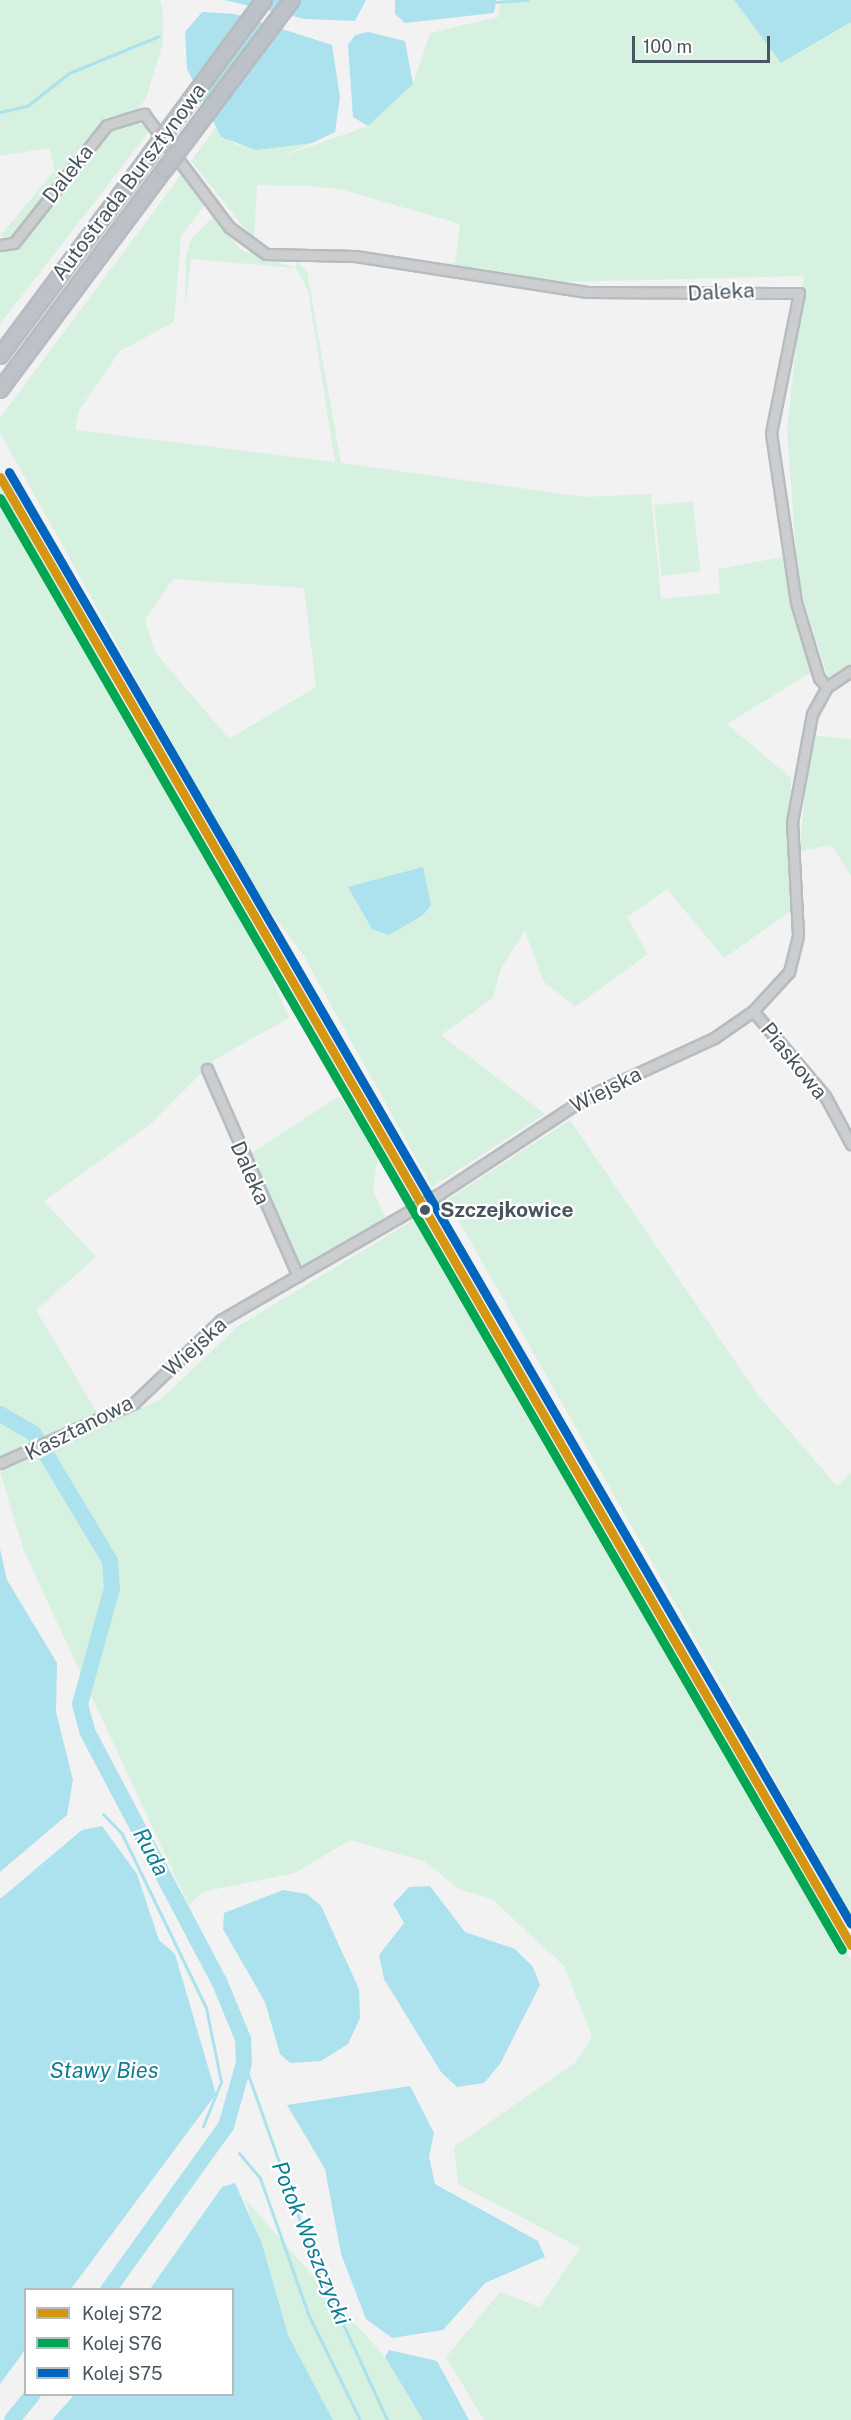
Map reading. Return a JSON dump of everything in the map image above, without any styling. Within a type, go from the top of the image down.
[{"type":"highway","name":"Autostrada Bursztynowa","points":[[0,356],[264,0]]},
{"type":"highway","name":"Autostrada Bursztynowa","points":[[0,390],[292,0]]},
{"type":"street","name":"Daleka","points":[[0,245],[14,243],[107,125],[144,114],[244,242],[275,256],[364,257],[544,288],[799,293],[800,309],[771,433],[796,603],[819,678],[827,687]]},
{"type":"street","name":"Wiejska","points":[[154,1385],[222,1320],[439,1194],[588,1096],[714,1038],[753,1011],[789,972],[798,935],[792,822],[795,787],[812,714],[827,687],[851,671]]},
{"type":"street","name":"Piaskowa","points":[[753,1011],[825,1095],[851,1144]]},
{"type":"street","name":"Daleka","points":[[207,1069],[298,1276]]},
{"type":"street","name":"Kasztanowa","points":[[0,1463],[22,1457],[50,1440],[134,1403],[154,1385]]},
{"type":"green space","points":[[0,0],[160,0],[163,13],[163,43],[146,98],[138,110],[105,118],[11,239],[0,236],[55,170],[49,148],[0,156]]},
{"type":"green space","points":[[501,0],[734,0],[781,63],[851,22],[851,666],[828,678],[798,583],[787,428],[804,276],[565,282],[434,264],[455,263],[460,224],[340,189],[308,186],[257,185],[254,240],[191,161],[217,126],[236,145],[312,143],[275,159],[368,126],[413,84],[430,33],[498,17]]},
{"type":"green space","points":[[133,121],[152,128],[0,324],[0,249],[16,248],[111,129]]},
{"type":"green space","points":[[183,172],[206,203],[181,236],[174,322],[120,351],[79,410],[75,430],[335,462],[308,290],[296,268],[296,260],[307,272],[341,463],[585,497],[651,494],[661,599],[720,593],[718,569],[782,557],[812,672],[727,724],[791,778],[791,911],[724,958],[667,889],[627,917],[648,954],[575,1007],[544,982],[525,931],[501,968],[493,998],[441,1035],[545,1114],[432,1187],[302,953],[252,887],[0,433],[0,418]],"holes":[[[173,579],[304,588],[316,687],[229,739],[155,652],[145,620]]]},
{"type":"green space","points":[[213,217],[241,250],[296,268],[191,259],[185,311],[186,257],[191,239]]},
{"type":"green space","points":[[0,484],[249,923],[289,1018],[214,1060],[152,1123],[44,1201],[96,1257],[36,1310],[97,1413],[0,1456]]},
{"type":"green space","points":[[693,501],[700,572],[662,576],[654,505]]},
{"type":"green space","points":[[809,735],[851,739],[851,877],[832,845],[800,851]]},
{"type":"green space","points":[[339,1096],[378,1154],[373,1190],[385,1217],[299,1268],[244,1158]]},
{"type":"green space","points":[[570,1120],[758,1395],[837,1486],[851,1473],[851,1914],[447,1200]]},
{"type":"green space","points":[[420,1216],[851,1960],[851,2420],[484,2420],[446,2357],[500,2292],[540,2307],[580,2248],[458,2184],[454,2147],[575,2063],[592,2037],[564,1966],[492,1899],[459,1889],[424,1861],[350,1840],[295,1873],[202,1892],[189,1906],[24,1551],[0,1472],[161,1399],[237,1327]]},
{"type":"green space","points":[[245,2199],[385,2357],[423,2420],[333,2420],[288,2335]]},
{"type":"water","points":[[224,0],[366,0],[355,21],[305,19]]},
{"type":"water","points":[[395,0],[496,0],[496,2],[494,13],[405,23],[395,14]]},
{"type":"water","points":[[734,0],[851,0],[851,22],[781,63]]},
{"type":"water","points":[[202,12],[235,14],[332,45],[340,97],[335,132],[312,143],[256,150],[221,137],[187,69],[185,32]]},
{"type":"water","points":[[368,32],[405,41],[413,84],[368,126],[353,117],[348,45],[355,35]]},
{"type":"water","points":[[423,867],[431,905],[423,915],[389,935],[372,929],[348,887]]},
{"type":"water","points":[[0,1549],[7,1580],[57,1663],[56,1712],[73,1780],[67,1815],[0,1872]]},
{"type":"water","name":"Stawy Bies","points":[[102,1826],[137,1874],[159,1940],[175,1954],[216,2094],[72,2288],[24,2288],[24,2351],[0,2384],[0,1899],[82,1830]]},
{"type":"water","points":[[430,1886],[465,1932],[515,1949],[533,1967],[540,1985],[500,2064],[484,2083],[457,2087],[441,2072],[384,1979],[379,1955],[404,1923],[393,1904],[409,1887]]},
{"type":"water","points":[[283,1890],[307,1894],[321,1906],[359,1989],[360,2018],[348,2044],[321,2061],[290,2063],[280,2054],[265,2002],[223,1929],[224,1913]]},
{"type":"water","points":[[410,2086],[434,2133],[429,2157],[435,2184],[538,2241],[545,2257],[485,2283],[443,2330],[392,2338],[366,2319],[341,2254],[325,2169],[287,2105]]},
{"type":"water","points":[[235,2183],[262,2244],[288,2335],[333,2420],[52,2420],[73,2396],[234,2396],[234,2288],[151,2288],[222,2187]]},
{"type":"water","points":[[389,2350],[437,2361],[469,2420],[423,2420],[385,2357]]},
{"type":"waterway","points":[[496,2],[528,0]]},
{"type":"waterway","points":[[0,112],[27,106],[69,73],[159,36]]},
{"type":"waterway","name":"Ruda","points":[[0,1414],[34,1434],[110,1561],[112,1588],[80,1704],[87,1731],[219,1981],[243,2039],[244,2063],[226,2126],[109,2288]]},
{"type":"waterway","points":[[103,1814],[122,1834],[206,2008],[221,2082],[203,2126]]},
{"type":"waterway","name":"Potok Woszczycki","points":[[244,2063],[314,2261],[387,2420]]},
{"type":"waterway","points":[[239,2153],[260,2178],[309,2316],[360,2420]]},
{"type":"waterway","name":"Ruda","points":[[12,2420],[31,2396]]},
{"type":"rail line","name":"S75","points":[[9,472],[851,1924]]},
{"type":"rail line","name":"S72","points":[[0,477],[851,1945]]},
{"type":"rail line","name":"S76","points":[[0,498],[842,1950]]},
{"type":"place","name":"Szczejkowice","points":[[425,1210]]}]
